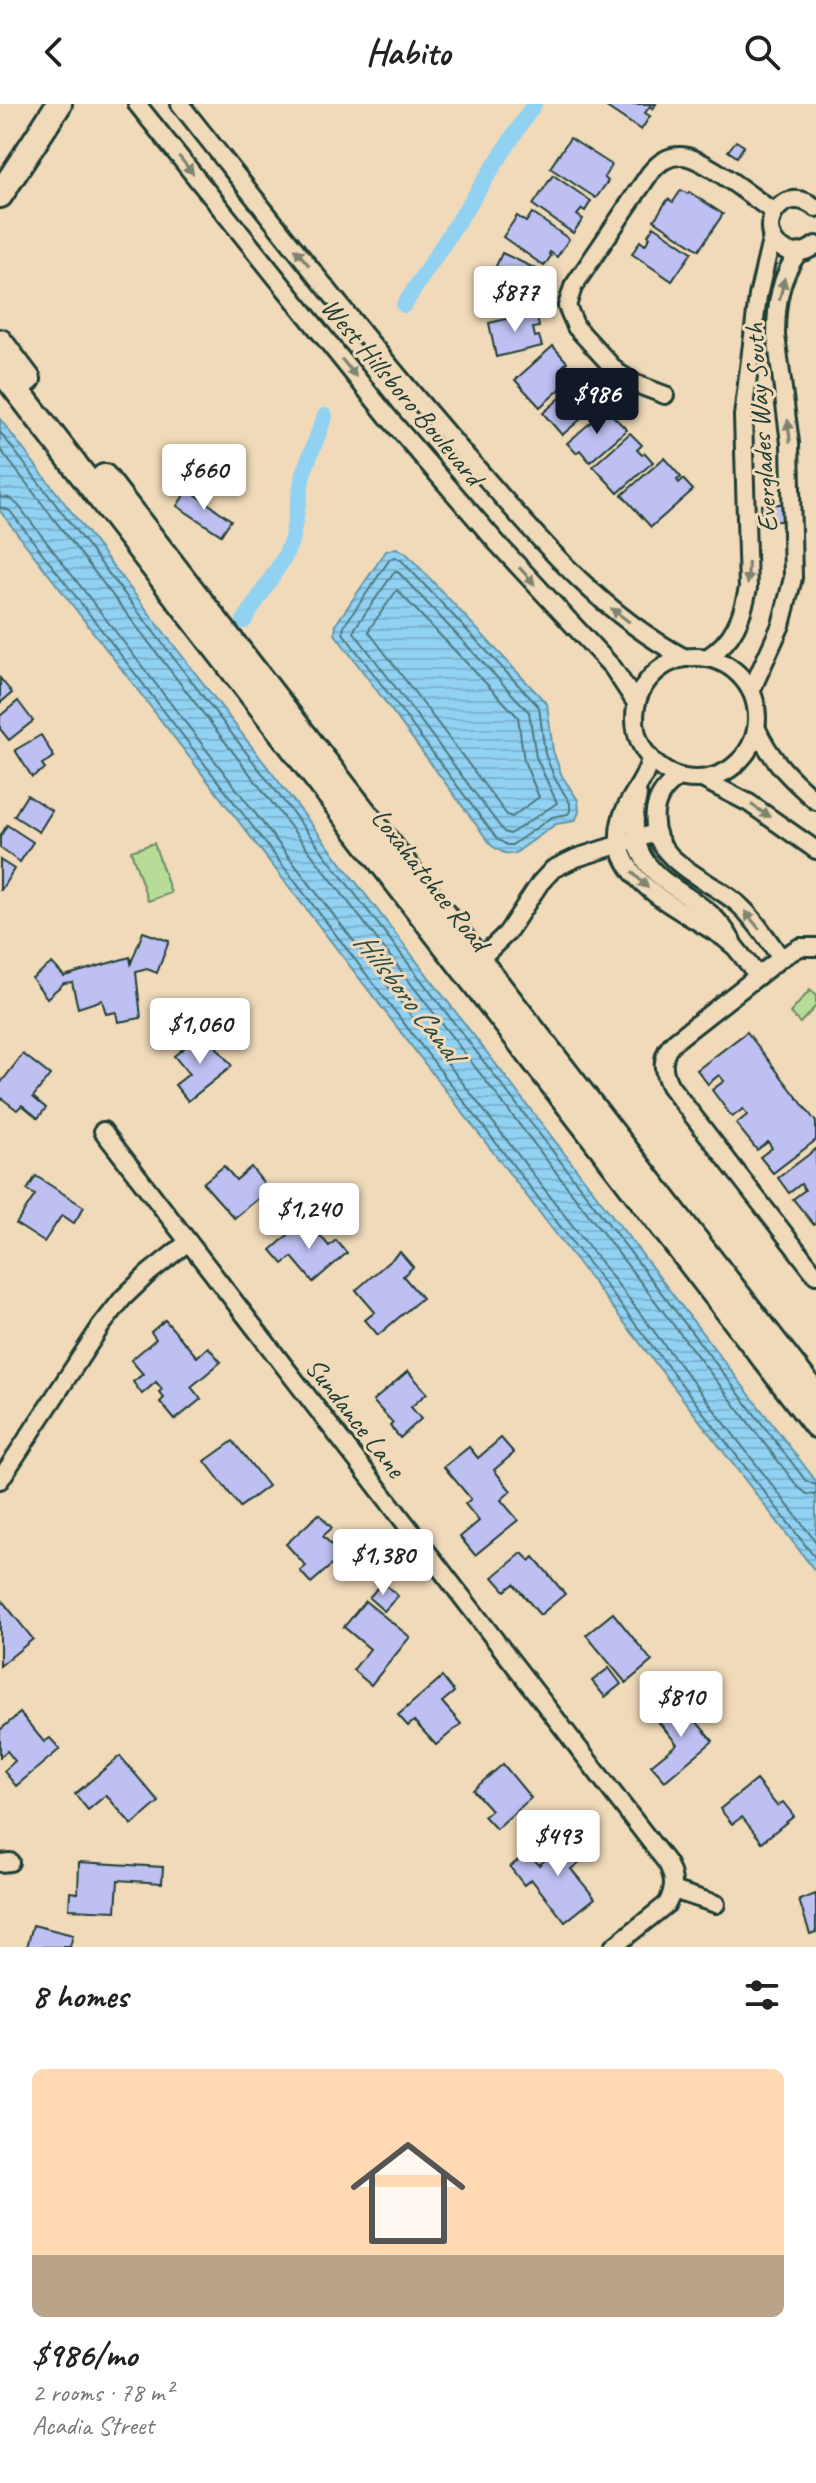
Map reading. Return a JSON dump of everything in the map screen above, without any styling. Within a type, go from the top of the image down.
[{"type":"main road","points":[[0,195],[59,104]]},
{"type":"main road","name":"Loxahatchee Road","points":[[0,342],[816,1396]]},
{"type":"main road","name":"Loxahatchee Road","points":[[0,368],[816,1425]]},
{"type":"street","name":"West Hillsboro Boulevard","points":[[137,104],[402,433],[489,535],[613,668],[636,703]]},
{"type":"street","name":"West Hillsboro Boulevard","points":[[180,104],[415,396],[537,535],[602,601],[685,658]]},
{"type":"street","points":[[665,395],[622,376],[576,327],[567,306],[573,287],[650,173],[660,162],[685,156],[700,161],[774,212],[791,200],[805,201],[816,208]]},
{"type":"street","name":"Everglades Way South","points":[[707,658],[734,634],[748,588],[743,416],[758,296],[772,236],[770,228],[774,212]]},
{"type":"street","points":[[772,236],[782,249],[798,253],[816,245]]},
{"type":"street","name":"Everglades Way South","points":[[751,691],[776,638],[793,578],[790,443],[777,350],[776,319],[783,281],[798,253]]},
{"type":"street","points":[[757,729],[748,751],[737,763],[718,775],[702,779],[679,777],[650,758],[636,732],[636,703],[651,677],[666,665],[685,658],[717,660],[733,668],[751,691],[757,729],[767,750],[780,767],[816,801]]},
{"type":"street","points":[[650,758],[639,789],[634,818],[637,838],[645,858],[658,877],[735,947],[758,976]]},
{"type":"street","points":[[679,777],[665,788],[657,801],[655,833],[664,849],[674,860],[746,912],[781,958]]},
{"type":"street","points":[[702,779],[749,803],[816,850]]},
{"type":"street","points":[[639,789],[623,816],[619,844],[627,864],[640,882],[702,915]]},
{"type":"street","points":[[478,961],[507,933],[535,889],[553,869],[569,860],[655,833]]},
{"type":"street","points":[[702,915],[718,890]]},
{"type":"street","points":[[814,947],[794,949],[758,976],[671,1045],[664,1065],[670,1086],[816,1275]]},
{"type":"street","name":"Sundance Lane","points":[[103,1131],[667,1863],[672,1872],[673,1890]]},
{"type":"street","points":[[0,1480],[101,1326],[123,1298],[188,1242]]},
{"type":"street","points":[[613,1947],[667,1904],[673,1890],[716,1904]]},
{"type":"green space","points":[[154,843],[171,893],[148,901],[131,851]]},
{"type":"green space","points":[[810,990],[816,996],[816,1006],[800,1023],[790,1013]]},
{"type":"water","name":"Hillsboro Canal","points":[[0,419],[816,1481],[816,1572],[0,511]]},
{"type":"water","points":[[396,548],[406,553],[547,704],[553,751],[562,776],[578,800],[579,812],[575,821],[556,824],[514,854],[504,853],[492,846],[335,634],[336,624],[386,551]]},
{"type":"building","points":[[602,104],[656,104],[645,113],[650,116],[641,130]]},
{"type":"building","points":[[570,138],[612,165],[604,177],[608,181],[596,198],[550,168]]},
{"type":"building","points":[[736,141],[744,146],[737,157],[728,151]]},
{"type":"building","points":[[553,175],[591,201],[585,211],[582,209],[577,215],[583,219],[573,233],[533,205]]},
{"type":"building","points":[[681,190],[723,214],[699,250],[654,220],[668,199],[673,202]]},
{"type":"building","points":[[532,213],[569,239],[557,257],[550,252],[551,256],[544,266],[503,237],[517,216],[526,222]]},
{"type":"building","points":[[654,226],[692,252],[672,281],[632,254],[640,241],[645,245]]},
{"type":"building","points":[[502,253],[545,273],[536,292],[532,290],[526,303],[481,282],[485,272],[492,275]]},
{"type":"building","points":[[536,312],[539,327],[533,328],[542,346],[496,357],[489,323]]},
{"type":"building","points":[[553,346],[567,362],[563,366],[568,366],[576,375],[540,407],[515,380]]},
{"type":"building","points":[[581,380],[601,402],[562,435],[543,413]]},
{"type":"building","points":[[606,409],[627,430],[590,462],[580,450],[576,453],[567,443]]},
{"type":"building","points":[[630,433],[642,445],[637,450],[653,462],[618,493],[593,466]]},
{"type":"building","points":[[664,458],[681,477],[677,480],[679,483],[683,479],[693,490],[651,527],[622,495]]},
{"type":"building","points":[[188,489],[231,520],[221,535],[177,506]]},
{"type":"building","points":[[798,503],[799,520],[762,522],[761,505]]},
{"type":"building","points":[[0,678],[12,693],[0,703]]},
{"type":"building","points":[[18,701],[33,721],[9,740],[0,729],[0,716]]},
{"type":"building","points":[[41,735],[54,757],[42,764],[45,769],[32,777],[15,750]]},
{"type":"building","points":[[27,795],[52,811],[39,832],[14,816]]},
{"type":"building","points":[[7,825],[33,842],[20,862],[0,848],[0,837]]},
{"type":"building","points":[[0,860],[14,869],[1,890],[0,890]]},
{"type":"building","points":[[686,879],[701,888],[696,897],[681,887]]},
{"type":"building","points":[[143,932],[169,941],[157,973],[147,969],[136,972],[141,1018],[118,1022],[116,1012],[106,1014],[102,1000],[78,1008],[72,982],[64,983],[47,998],[32,978],[52,963],[64,976],[130,957],[131,963]]},
{"type":"building","points":[[204,1032],[232,1066],[188,1101],[175,1085],[189,1074],[174,1056]]},
{"type":"building","points":[[747,1032],[816,1122],[816,1140],[773,1173],[760,1157],[772,1148],[768,1142],[757,1150],[736,1124],[747,1115],[743,1109],[732,1117],[712,1090],[724,1081],[719,1075],[708,1084],[697,1070]]},
{"type":"building","points":[[23,1054],[50,1075],[33,1097],[46,1108],[38,1118],[22,1105],[17,1110],[0,1097],[0,1084]]},
{"type":"building","points":[[816,1149],[814,1225],[793,1199],[805,1190],[801,1184],[789,1193],[778,1178]]},
{"type":"building","points":[[224,1166],[236,1180],[251,1167],[269,1190],[234,1218],[203,1183]]},
{"type":"building","points":[[36,1176],[84,1207],[74,1223],[62,1215],[44,1242],[16,1224],[35,1195],[27,1190]]},
{"type":"building","points":[[306,1219],[329,1246],[336,1240],[347,1253],[313,1282],[292,1257],[283,1264],[271,1250]]},
{"type":"building","points":[[400,1252],[413,1267],[403,1276],[422,1298],[378,1335],[365,1320],[375,1312],[356,1290]]},
{"type":"building","points":[[165,1320],[197,1357],[208,1347],[221,1362],[191,1387],[201,1399],[175,1420],[160,1402],[164,1398],[156,1382],[142,1394],[133,1382],[143,1374],[131,1360],[156,1339],[151,1332]]},
{"type":"building","points":[[408,1371],[427,1393],[411,1407],[421,1419],[400,1438],[390,1426],[393,1423],[373,1401]]},
{"type":"building","points":[[501,1438],[514,1453],[494,1470],[511,1491],[501,1500],[518,1520],[475,1555],[460,1537],[479,1521],[465,1504],[471,1499],[444,1467],[469,1447],[478,1458]]},
{"type":"building","points":[[233,1441],[268,1486],[240,1507],[205,1461]]},
{"type":"building","points":[[319,1514],[332,1528],[323,1536],[342,1556],[311,1583],[300,1571],[306,1566],[286,1544]]},
{"type":"building","points":[[522,1553],[530,1561],[534,1557],[565,1594],[540,1615],[514,1584],[505,1591],[493,1577]]},
{"type":"building","points":[[382,1582],[398,1596],[384,1611],[369,1598]]},
{"type":"building","points":[[0,1598],[33,1639],[0,1666]]},
{"type":"building","points":[[365,1601],[410,1637],[371,1685],[353,1670],[370,1649],[344,1627]]},
{"type":"building","points":[[613,1613],[652,1661],[626,1683],[586,1635]]},
{"type":"building","points":[[609,1668],[621,1684],[605,1697],[592,1681]]},
{"type":"building","points":[[442,1677],[454,1692],[442,1702],[461,1724],[436,1745],[414,1721],[408,1726],[398,1715]]},
{"type":"building","points":[[684,1697],[693,1708],[688,1712],[713,1741],[665,1781],[651,1765],[677,1744],[657,1720]]},
{"type":"building","points":[[20,1713],[44,1742],[50,1738],[60,1749],[16,1786],[4,1771],[15,1761],[7,1751],[0,1757],[0,1730]]},
{"type":"building","points":[[120,1756],[159,1802],[132,1825],[106,1795],[88,1810],[75,1794]]},
{"type":"building","points":[[503,1764],[531,1798],[496,1829],[484,1816],[491,1810],[473,1790]]},
{"type":"building","points":[[756,1780],[777,1806],[783,1802],[794,1816],[762,1842],[742,1817],[732,1824],[720,1809]]},
{"type":"building","points":[[574,1836],[589,1855],[571,1869],[595,1898],[565,1922],[531,1879],[524,1885],[510,1867],[528,1852],[539,1865]]},
{"type":"building","points":[[79,1862],[163,1867],[162,1883],[118,1880],[116,1911],[69,1909],[70,1892],[78,1893]]},
{"type":"building","points":[[816,1894],[816,1932],[810,1934],[799,1900]]},
{"type":"building","points":[[33,1925],[73,1935],[70,1947],[27,1947]]},
{"type":"waterway","points":[[404,305],[534,104]]},
{"type":"waterway","points":[[244,621],[284,558],[292,539],[303,474],[325,416]]}]
